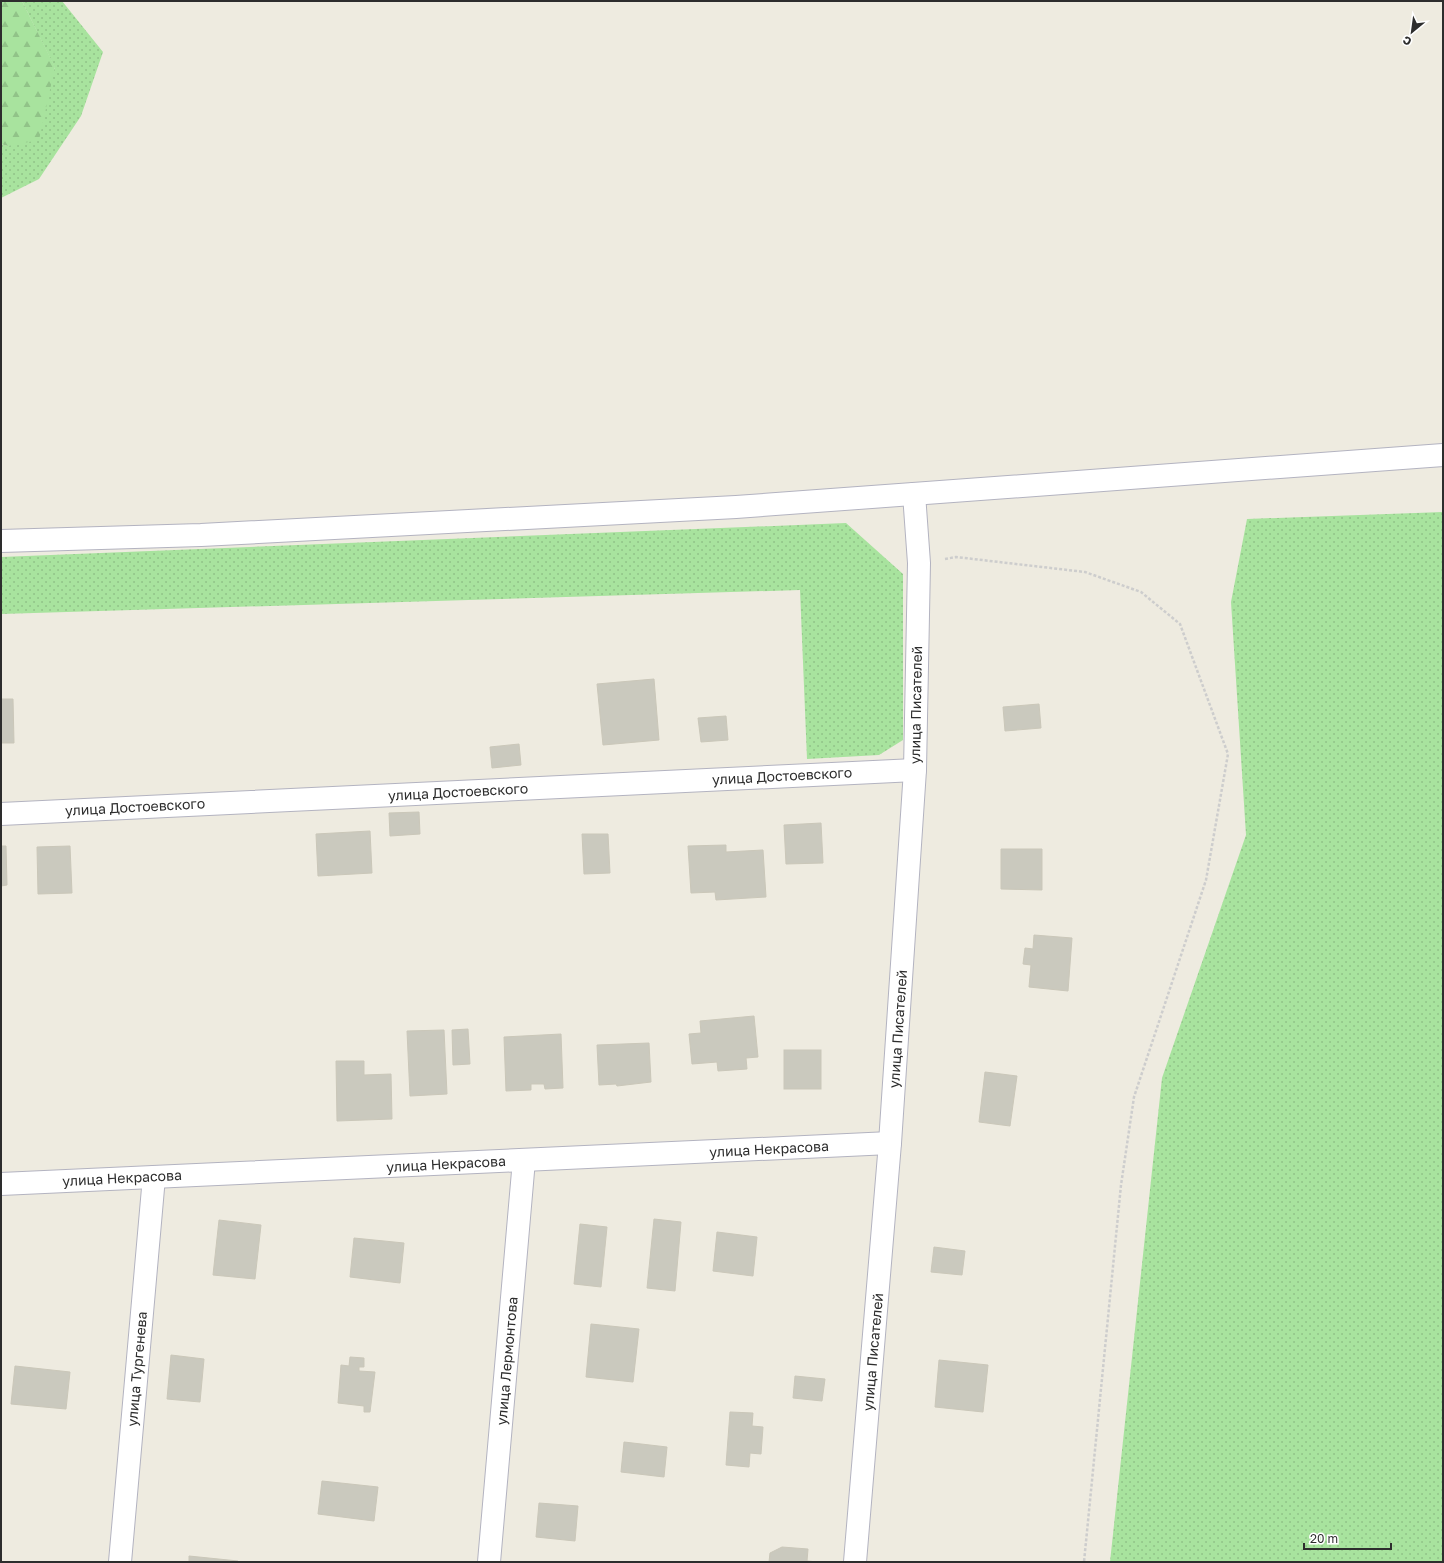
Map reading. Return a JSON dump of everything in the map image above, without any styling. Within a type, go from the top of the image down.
[{"type":"street","points":[[1,541],[201,535],[680,510],[1443,455]]},
{"type":"street","name":"улица Писателей","points":[[855,1562],[890,1143],[915,770],[919,563],[914,494]]},
{"type":"street","name":"улица Достоевского","points":[[1,814],[915,770]]},
{"type":"street","name":"улица Некрасова","points":[[1,1184],[890,1143]]},
{"type":"street","name":"улица Лермонтова","points":[[489,1562],[524,1160]]},
{"type":"street","name":"улица Тургенева","points":[[120,1562],[154,1177]]},
{"type":"path","points":[[919,563],[956,558],[1085,572],[1141,592],[1180,624],[1228,754],[1206,880],[1134,1097],[1121,1185],[1084,1562]]},
{"type":"green space","points":[[1,1],[22,1],[55,67],[39,140],[8,146],[1,144]]},
{"type":"green space","points":[[22,1],[62,1],[103,52],[81,116],[39,179],[1,198],[1,144],[8,146],[55,68]]},
{"type":"green space","points":[[1443,512],[1443,1562],[1110,1562],[1162,1078],[1246,835],[1231,602],[1247,519]]},
{"type":"green space","points":[[846,523],[903,574],[903,740],[879,755],[807,759],[800,590],[1,614],[1,557]]},
{"type":"building","points":[[654,679],[659,740],[603,745],[597,684]]},
{"type":"building","points":[[1,699],[13,699],[14,743],[1,743]]},
{"type":"building","points":[[1039,704],[1041,728],[1005,731],[1003,707]]},
{"type":"building","points":[[726,716],[728,740],[701,742],[698,718]]},
{"type":"building","points":[[519,744],[521,765],[492,768],[490,747]]},
{"type":"building","points":[[419,812],[420,834],[390,836],[389,813]]},
{"type":"building","points":[[821,823],[823,863],[786,864],[784,825]]},
{"type":"building","points":[[370,831],[372,873],[318,876],[316,834]]},
{"type":"building","points":[[582,834],[608,834],[610,873],[584,874]]},
{"type":"building","points":[[726,845],[726,852],[763,850],[766,897],[716,900],[715,892],[691,893],[688,846]]},
{"type":"building","points":[[1,846],[6,846],[7,885],[1,886]]},
{"type":"building","points":[[70,846],[72,893],[38,894],[37,847]]},
{"type":"building","points":[[1001,849],[1042,849],[1042,890],[1001,889]]},
{"type":"building","points":[[1034,935],[1072,938],[1068,991],[1029,987],[1031,965],[1023,964],[1025,948],[1033,949]]},
{"type":"building","points":[[754,1016],[758,1057],[746,1058],[747,1069],[718,1071],[717,1062],[692,1064],[689,1034],[701,1033],[700,1021]]},
{"type":"building","points":[[468,1029],[470,1064],[453,1065],[452,1030]]},
{"type":"building","points":[[444,1030],[447,1094],[410,1096],[407,1031]]},
{"type":"building","points":[[561,1034],[563,1088],[545,1089],[544,1084],[531,1084],[531,1090],[506,1091],[504,1037]]},
{"type":"building","points":[[649,1043],[651,1082],[617,1086],[616,1084],[599,1085],[597,1045]]},
{"type":"building","points":[[784,1050],[821,1050],[821,1089],[784,1089]]},
{"type":"building","points":[[336,1061],[364,1061],[364,1075],[391,1074],[392,1119],[337,1121]]},
{"type":"building","points":[[985,1072],[1017,1076],[1010,1126],[979,1122]]},
{"type":"building","points":[[654,1219],[681,1222],[675,1291],[647,1288]]},
{"type":"building","points":[[219,1220],[261,1225],[255,1279],[213,1275]]},
{"type":"building","points":[[580,1224],[607,1227],[601,1287],[574,1284]]},
{"type":"building","points":[[717,1232],[757,1237],[753,1276],[713,1271]]},
{"type":"building","points":[[354,1238],[404,1243],[400,1283],[350,1277]]},
{"type":"building","points":[[934,1247],[965,1251],[962,1275],[931,1272]]},
{"type":"building","points":[[591,1324],[639,1329],[633,1382],[586,1377]]},
{"type":"building","points":[[171,1355],[204,1359],[200,1402],[167,1399]]},
{"type":"building","points":[[350,1357],[364,1358],[364,1367],[359,1367],[359,1371],[375,1372],[370,1412],[364,1412],[364,1406],[338,1403],[341,1365],[349,1366]]},
{"type":"building","points":[[939,1360],[988,1365],[983,1412],[935,1407]]},
{"type":"building","points":[[15,1366],[70,1372],[66,1409],[11,1404]]},
{"type":"building","points":[[795,1376],[825,1379],[822,1401],[793,1398]]},
{"type":"building","points":[[730,1412],[753,1413],[752,1426],[763,1427],[761,1454],[750,1453],[749,1467],[726,1465]]},
{"type":"building","points":[[624,1442],[667,1447],[664,1477],[621,1472]]},
{"type":"building","points":[[322,1481],[378,1487],[374,1521],[318,1514]]},
{"type":"building","points":[[539,1503],[578,1506],[575,1541],[536,1537]]},
{"type":"building","points":[[782,1547],[808,1549],[807,1561],[818,1562],[769,1562],[770,1553]]},
{"type":"building","points":[[189,1556],[238,1561],[238,1562],[189,1562]]}]
